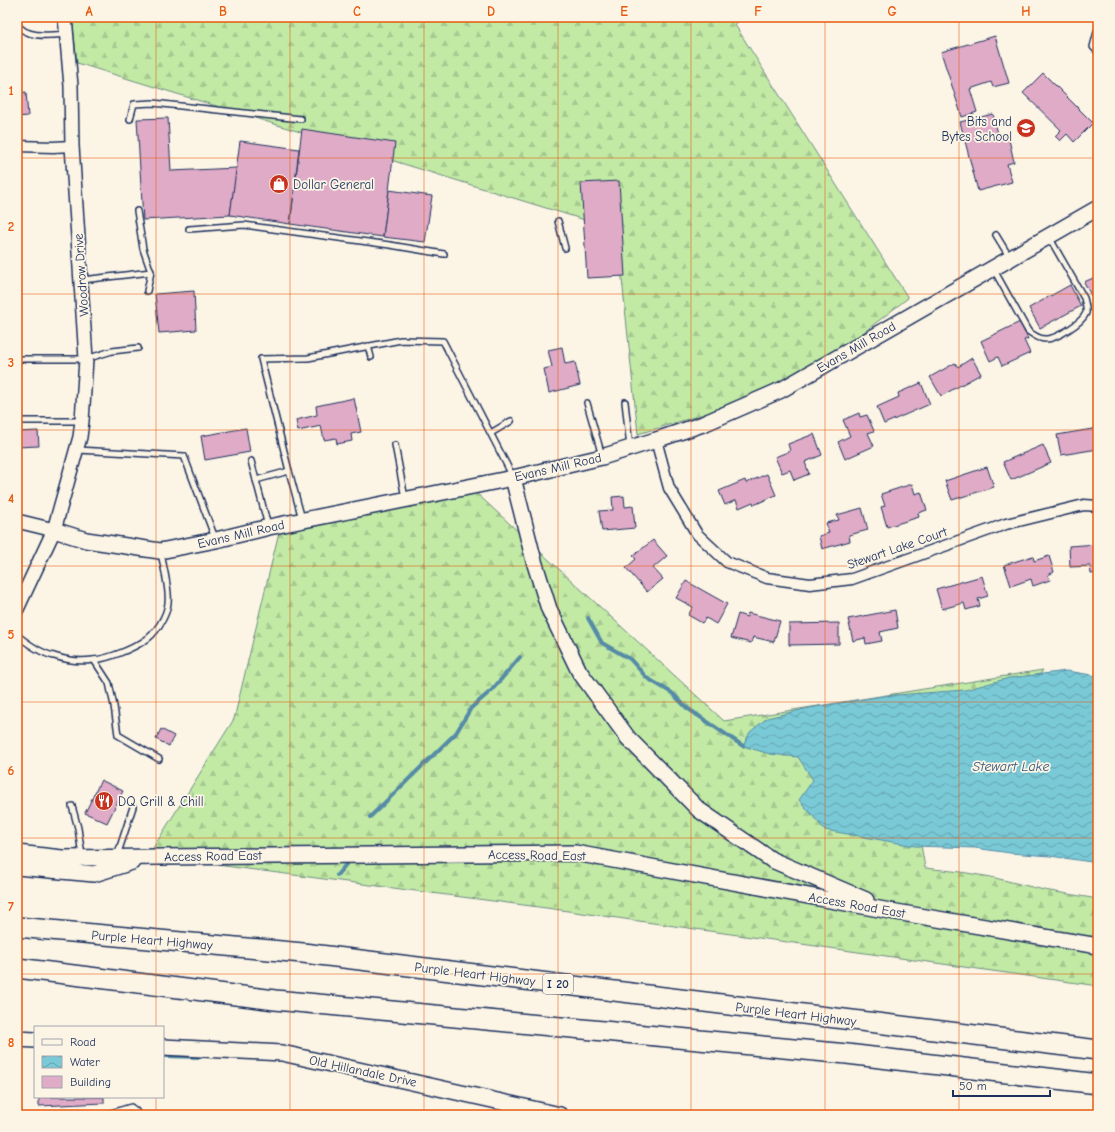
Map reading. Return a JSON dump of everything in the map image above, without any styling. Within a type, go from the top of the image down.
[{"type":"highway","name":"Purple Heart Highway","points":[[17,927],[303,953],[1098,1050]]},
{"type":"highway","points":[[17,968],[275,1000],[847,1054],[1098,1084]]},
{"type":"main road","name":"Evans Mill Road","points":[[54,530],[86,540],[160,551],[302,520],[513,478],[602,457],[703,424],[781,390],[1098,208]]},
{"type":"main road","points":[[513,478],[534,561],[549,609],[579,671],[628,738],[698,810],[772,860],[890,911]]},
{"type":"main road","name":"Access Road East","points":[[17,853],[62,858],[82,858],[575,853],[890,911],[1098,946]]},
{"type":"main road","points":[[17,867],[94,874],[146,857]]},
{"type":"main road","points":[[17,1039],[34,1040]]},
{"type":"main road","name":"Old Hillandale Drive","points":[[164,1047],[282,1054],[560,1115]]},
{"type":"street","name":"Woodrow Drive","points":[[54,530],[80,438],[86,359],[72,146],[72,86],[65,17]]},
{"type":"street","points":[[17,146],[72,146]]},
{"type":"street","name":"Stewart Lake Court","points":[[656,440],[669,488],[698,534],[727,562],[766,578],[810,584],[852,579],[1006,524],[1084,505],[1098,506]]},
{"type":"street","points":[[17,521],[54,530],[17,609]]},
{"type":"lane","points":[[17,24],[30,34],[67,34]]},
{"type":"lane","points":[[1098,28],[1093,47],[1098,52]]},
{"type":"lane","points":[[130,119],[134,104],[153,103],[301,119]]},
{"type":"lane","points":[[137,211],[143,249],[151,272],[147,291]]},
{"type":"lane","points":[[558,221],[565,248]]},
{"type":"lane","points":[[189,229],[244,225],[444,254]]},
{"type":"lane","points":[[996,235],[1010,258]]},
{"type":"lane","points":[[993,268],[1028,331],[1036,337],[1044,339],[1059,336],[1082,319],[1086,313],[1086,304],[1048,236]]},
{"type":"lane","points":[[81,281],[151,272]]},
{"type":"lane","points":[[302,520],[261,359],[308,358],[401,340],[443,341],[513,478]]},
{"type":"lane","points":[[368,346],[370,356]]},
{"type":"lane","points":[[17,359],[86,359],[112,352],[138,348]]},
{"type":"lane","points":[[625,402],[630,448]]},
{"type":"lane","points":[[588,403],[602,457]]},
{"type":"lane","points":[[17,422],[82,421]]},
{"type":"lane","points":[[491,433],[511,422]]},
{"type":"lane","points":[[395,445],[405,499]]},
{"type":"lane","points":[[77,449],[184,456],[216,540]]},
{"type":"lane","points":[[251,461],[269,527]]},
{"type":"lane","points":[[256,480],[289,471]]},
{"type":"lane","points":[[17,635],[32,646],[52,656],[75,660],[94,660],[119,653],[145,641],[162,622],[168,603],[166,578],[160,551]]},
{"type":"lane","points":[[94,660],[109,683],[118,735],[159,758]]},
{"type":"lane","points":[[72,806],[78,828],[82,858]]},
{"type":"lane","points":[[116,857],[133,806]]},
{"type":"lane","points":[[104,1115],[131,1107],[138,1115]]},
{"type":"green space","points":[[72,17],[741,17],[735,25],[908,298],[824,363],[731,406],[638,434],[617,230],[77,63]]},
{"type":"green space","points":[[473,490],[724,721],[1043,670],[984,754],[914,804],[925,868],[991,877],[1044,890],[1098,899],[1098,986],[554,909],[148,856],[234,719],[279,532]]},
{"type":"water","name":"Stewart Lake","points":[[1067,671],[1098,676],[1098,863],[975,848],[915,846],[825,830],[799,800],[813,780],[798,757],[770,754],[743,746],[750,732],[767,718],[809,708],[883,696],[965,690],[1009,678]]},
{"type":"building","points":[[995,36],[1009,83],[993,87],[991,82],[970,89],[977,112],[962,117],[941,52]]},
{"type":"building","points":[[1043,73],[1093,123],[1074,142],[1067,134],[1060,141],[1055,136],[1061,130],[1023,93]]},
{"type":"building","points":[[26,92],[28,116],[17,117],[17,93]]},
{"type":"building","points":[[993,114],[999,138],[1008,135],[1014,162],[1007,164],[1012,182],[978,191],[960,122]]},
{"type":"building","points":[[168,118],[171,171],[237,168],[230,215],[143,220],[137,119]]},
{"type":"building","points":[[302,129],[395,143],[383,237],[290,224]]},
{"type":"building","points":[[240,141],[299,149],[290,224],[230,215]]},
{"type":"building","points":[[619,181],[625,276],[587,278],[581,183]]},
{"type":"building","points":[[389,190],[432,196],[425,242],[383,237]]},
{"type":"building","points":[[1098,276],[1098,296],[1093,299],[1084,282]]},
{"type":"building","points":[[1070,285],[1081,306],[1040,328],[1029,308]]},
{"type":"building","points":[[194,291],[196,330],[159,333],[155,294]]},
{"type":"building","points":[[1020,322],[1028,339],[1024,340],[1030,353],[1002,366],[998,357],[990,361],[981,341]]},
{"type":"building","points":[[562,347],[565,364],[575,362],[580,385],[549,393],[544,369],[552,367],[548,350]]},
{"type":"building","points":[[972,358],[981,374],[941,396],[930,377],[955,363],[958,367]]},
{"type":"building","points":[[921,383],[930,404],[884,424],[877,407],[899,397],[898,393]]},
{"type":"building","points":[[354,398],[361,432],[351,434],[352,441],[337,444],[336,438],[324,440],[321,426],[298,431],[296,420],[317,415],[316,406]]},
{"type":"building","points":[[859,413],[860,417],[867,415],[874,431],[868,433],[874,446],[845,459],[838,442],[850,436],[843,420]]},
{"type":"building","points":[[246,428],[250,452],[205,460],[201,436]]},
{"type":"building","points":[[1098,428],[1098,449],[1061,455],[1057,435]]},
{"type":"building","points":[[38,431],[39,446],[17,447],[17,432]]},
{"type":"building","points":[[814,434],[822,455],[805,462],[809,474],[794,480],[790,470],[782,473],[775,457],[790,451],[788,444]]},
{"type":"building","points":[[1043,445],[1051,463],[1011,480],[1003,462]]},
{"type":"building","points":[[987,467],[994,487],[952,500],[945,481]]},
{"type":"building","points":[[767,474],[776,495],[754,505],[753,502],[739,508],[736,500],[725,505],[719,491],[745,480],[746,483]]},
{"type":"building","points":[[912,484],[915,494],[921,492],[927,510],[918,513],[919,517],[887,527],[881,507],[885,506],[881,494]]},
{"type":"building","points":[[624,496],[625,507],[633,506],[635,528],[602,531],[599,511],[613,510],[612,497]]},
{"type":"building","points":[[862,508],[868,530],[849,535],[850,541],[822,549],[819,536],[829,533],[826,523],[839,520],[837,515]]},
{"type":"building","points":[[653,540],[667,556],[653,568],[663,579],[647,592],[626,568],[636,559],[633,556]]},
{"type":"building","points":[[1098,544],[1098,573],[1091,574],[1090,566],[1070,567],[1069,546]]},
{"type":"building","points":[[1033,556],[1034,561],[1049,556],[1054,572],[1048,575],[1050,580],[1033,586],[1031,579],[1011,586],[1004,565]]},
{"type":"building","points":[[982,576],[988,596],[978,599],[980,606],[966,610],[964,603],[942,609],[936,589]]},
{"type":"building","points":[[686,581],[727,604],[716,624],[706,618],[702,623],[688,615],[693,607],[676,598]]},
{"type":"building","points":[[895,610],[898,628],[880,632],[882,641],[866,644],[865,638],[853,641],[848,619]]},
{"type":"building","points":[[748,613],[780,621],[774,642],[753,637],[751,643],[731,638],[738,614],[747,617]]},
{"type":"building","points":[[839,623],[839,644],[789,645],[789,624]]},
{"type":"building","points":[[161,729],[174,736],[169,746],[156,739]]},
{"type":"building","points":[[101,780],[123,791],[107,823],[85,813]]},
{"type":"building","points":[[18,1073],[21,1115],[17,1115]]},
{"type":"building","points":[[39,1098],[104,1098],[104,1103],[39,1106]]},
{"type":"waterway","points":[[588,618],[602,643],[630,659],[647,678],[672,693],[687,708],[743,746]]},
{"type":"waterway","points":[[370,817],[456,733],[471,708],[492,690],[520,657]]},
{"type":"waterway","points":[[337,875],[348,862]]},
{"type":"waterway","points":[[164,1056],[201,1057]]},
{"type":"place","name":"Bits and Bytes School","points":[[1026,128]]},
{"type":"place","name":"Dollar General","points":[[279,184]]},
{"type":"place","name":"DQ Grill & Chill","points":[[104,801]]}]
